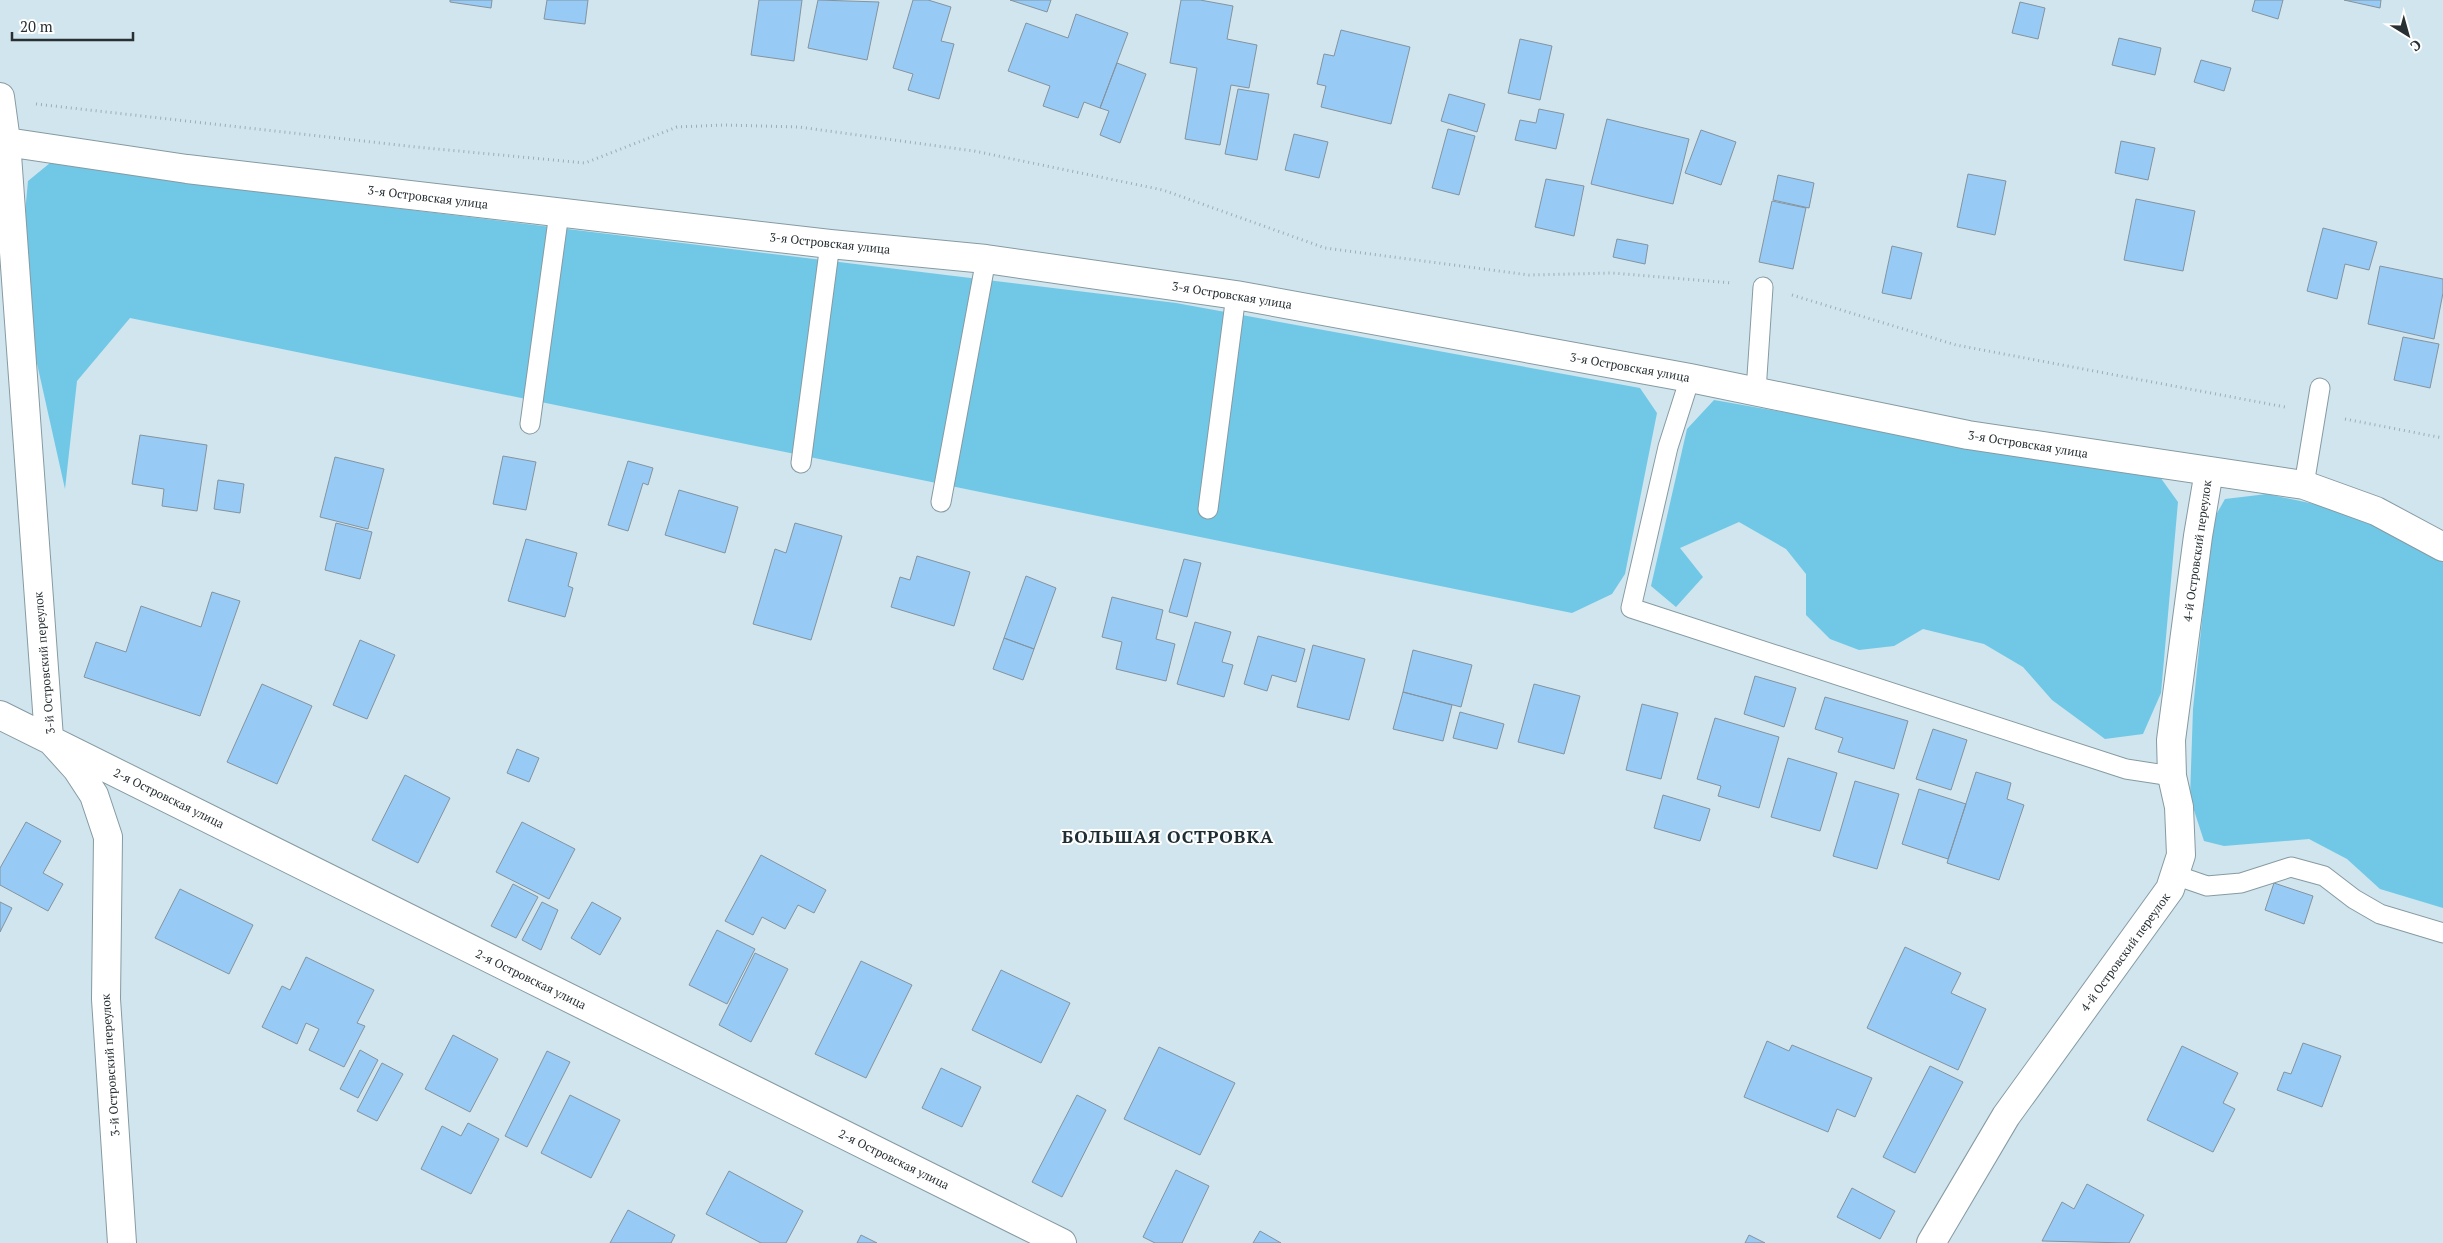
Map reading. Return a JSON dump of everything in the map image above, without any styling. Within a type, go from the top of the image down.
[{"type":"street","name":"3-й Островский переулок","points":[[0,98],[49,738],[77,769],[94,795],[108,837],[106,999],[122,1243]]},
{"type":"street","name":"3-я Островская улица","points":[[3,141],[187,169],[830,244],[986,259],[1236,295],[1690,378],[1968,435],[2304,485],[2376,511],[2443,547]]},
{"type":"street","name":"4-й Островский переулок","points":[[1931,1243],[2006,1116],[2170,890],[2181,855],[2179,807],[2172,776],[2171,740],[2198,536],[2209,472]]},
{"type":"street","name":"2-я Островская улица","points":[[0,715],[1062,1243]]},
{"type":"lane","points":[[530,424],[559,213]]},
{"type":"lane","points":[[801,463],[830,244]]},
{"type":"lane","points":[[941,502],[986,259]]},
{"type":"lane","points":[[1756,391],[1763,287]]},
{"type":"lane","points":[[1208,509],[1236,295]]},
{"type":"lane","points":[[1690,378],[1668,447],[1632,608],[2116,766],[2172,776]]},
{"type":"lane","points":[[2304,485],[2320,388]]},
{"type":"lane","points":[[2174,875],[2207,886],[2241,883],[2291,867],[2324,876],[2354,899],[2380,914],[2443,933]]},
{"type":"path","points":[[0,98],[416,147],[585,163],[677,128],[724,125],[799,127],[974,151],[1163,190],[1325,248],[1529,275],[1612,273],[1674,276],[1763,287],[1956,344],[2443,438]]},
{"type":"shaded area","points":[[50,163],[296,196],[1176,303],[1640,388],[1657,413],[1625,574],[1612,594],[1572,613],[130,318],[77,381],[65,489],[36,359],[25,213],[28,181]]},
{"type":"shaded area","points":[[1714,400],[2160,477],[2178,502],[2161,693],[2143,734],[2105,739],[2052,700],[2023,667],[1984,644],[1923,629],[1894,646],[1859,650],[1830,639],[1806,615],[1806,574],[1786,549],[1739,522],[1680,548],[1703,577],[1676,607],[1651,586],[1687,429]]},
{"type":"shaded area","points":[[2267,494],[2324,506],[2388,530],[2443,560],[2443,908],[2380,889],[2347,859],[2309,839],[2224,846],[2204,841],[2190,798],[2193,709],[2212,522],[2225,499]]},
{"type":"building","points":[[450,0],[492,0],[491,8],[450,2]]},
{"type":"building","points":[[547,0],[588,0],[585,24],[544,19]]},
{"type":"building","points":[[759,0],[802,0],[794,61],[751,55]]},
{"type":"building","points":[[818,0],[879,2],[867,60],[808,48]]},
{"type":"building","points":[[913,0],[928,0],[951,7],[941,41],[954,44],[939,99],[908,90],[913,74],[893,68]]},
{"type":"building","points":[[1010,0],[1051,0],[1047,12]]},
{"type":"building","points":[[1181,0],[1200,0],[1233,6],[1227,39],[1257,45],[1249,88],[1231,85],[1220,145],[1185,139],[1197,68],[1170,63]]},
{"type":"building","points":[[2255,0],[2283,0],[2278,19],[2252,11]]},
{"type":"building","points":[[2344,0],[2381,0],[2380,8]]},
{"type":"building","points":[[2020,2],[2045,8],[2038,39],[2012,33]]},
{"type":"building","points":[[1076,14],[1128,33],[1100,108],[1084,102],[1078,118],[1043,106],[1050,86],[1008,71],[1026,23],[1068,38]]},
{"type":"building","points":[[1341,30],[1410,47],[1391,124],[1321,107],[1326,86],[1317,84],[1324,54],[1334,56]]},
{"type":"building","points":[[2119,38],[2161,48],[2155,75],[2112,65]]},
{"type":"building","points":[[1520,39],[1552,46],[1540,100],[1508,93]]},
{"type":"building","points":[[2201,60],[2231,68],[2224,91],[2194,82]]},
{"type":"building","points":[[1117,63],[1146,74],[1120,143],[1100,135],[1109,111],[1100,108]]},
{"type":"building","points":[[1238,89],[1269,94],[1257,160],[1225,154]]},
{"type":"building","points":[[1449,94],[1485,104],[1477,132],[1441,121]]},
{"type":"building","points":[[1539,109],[1564,114],[1556,149],[1515,140],[1520,120],[1536,123]]},
{"type":"building","points":[[1607,119],[1689,139],[1673,204],[1591,184]]},
{"type":"building","points":[[1448,129],[1475,136],[1459,195],[1432,188]]},
{"type":"building","points":[[1701,130],[1736,142],[1721,185],[1685,173]]},
{"type":"building","points":[[1294,134],[1328,142],[1319,178],[1285,170]]},
{"type":"building","points":[[2121,141],[2155,148],[2148,180],[2115,173]]},
{"type":"building","points":[[1968,174],[2006,181],[1995,235],[1957,227]]},
{"type":"building","points":[[1778,175],[1814,183],[1809,208],[1773,200]]},
{"type":"building","points":[[1546,179],[1584,186],[1574,236],[1535,227]]},
{"type":"building","points":[[2136,199],[2195,211],[2183,271],[2124,260]]},
{"type":"building","points":[[1772,201],[1806,208],[1793,269],[1759,262]]},
{"type":"building","points":[[2323,228],[2377,242],[2369,270],[2345,264],[2337,299],[2307,291]]},
{"type":"building","points":[[1617,239],[1648,245],[1645,264],[1613,257]]},
{"type":"building","points":[[1892,246],[1922,253],[1911,299],[1882,293]]},
{"type":"building","points":[[2380,266],[2443,279],[2443,293],[2434,339],[2368,324]]},
{"type":"building","points":[[2403,337],[2439,344],[2430,388],[2394,380]]},
{"type":"building","points":[[140,435],[207,445],[197,511],[162,506],[164,489],[132,484]]},
{"type":"building","points":[[503,456],[536,462],[526,510],[493,504]]},
{"type":"building","points":[[335,457],[384,469],[368,529],[320,517]]},
{"type":"building","points":[[628,461],[653,468],[648,485],[643,483],[628,531],[608,525]]},
{"type":"building","points":[[218,480],[244,484],[240,513],[214,509]]},
{"type":"building","points":[[679,490],[738,507],[725,553],[665,535]]},
{"type":"building","points":[[336,523],[372,532],[360,579],[325,570]]},
{"type":"building","points":[[795,523],[842,536],[811,640],[753,624],[775,549],[786,553]]},
{"type":"building","points":[[526,539],[577,553],[568,586],[573,588],[565,617],[508,601]]},
{"type":"building","points":[[917,556],[970,572],[954,626],[891,607],[900,577],[910,580]]},
{"type":"building","points":[[1184,559],[1201,563],[1187,617],[1169,612]]},
{"type":"building","points":[[1026,576],[1056,588],[1034,649],[1004,638]]},
{"type":"building","points":[[212,592],[240,601],[200,716],[84,677],[96,642],[126,652],[141,606],[201,627]]},
{"type":"building","points":[[1112,597],[1163,610],[1156,639],[1175,644],[1166,681],[1116,669],[1122,642],[1102,637]]},
{"type":"building","points":[[1195,622],[1231,632],[1222,662],[1233,665],[1224,697],[1177,684]]},
{"type":"building","points":[[1258,636],[1305,649],[1296,682],[1272,675],[1267,691],[1244,684]]},
{"type":"building","points":[[1004,638],[1034,649],[1023,680],[993,669]]},
{"type":"building","points":[[360,640],[395,655],[367,719],[333,705]]},
{"type":"building","points":[[1313,645],[1365,659],[1349,720],[1297,707]]},
{"type":"building","points":[[1413,650],[1472,665],[1461,707],[1403,692]]},
{"type":"building","points":[[1755,676],[1796,688],[1784,727],[1744,714]]},
{"type":"building","points":[[262,684],[312,706],[277,784],[227,762]]},
{"type":"building","points":[[1534,684],[1580,696],[1564,754],[1518,742]]},
{"type":"building","points":[[1403,692],[1452,705],[1443,741],[1393,729]]},
{"type":"building","points":[[1825,697],[1908,721],[1894,769],[1838,752],[1843,738],[1815,729]]},
{"type":"building","points":[[1642,704],[1678,713],[1661,779],[1626,770]]},
{"type":"building","points":[[1460,712],[1504,724],[1497,749],[1453,738]]},
{"type":"building","points":[[1715,718],[1779,737],[1759,808],[1718,796],[1721,786],[1697,779]]},
{"type":"building","points":[[1933,729],[1967,740],[1951,790],[1916,779]]},
{"type":"building","points":[[517,749],[539,758],[529,782],[507,773]]},
{"type":"building","points":[[1788,758],[1837,773],[1820,831],[1771,817]]},
{"type":"building","points":[[1976,772],[2011,783],[2007,799],[2024,805],[1999,880],[1947,863]]},
{"type":"building","points":[[405,775],[450,798],[418,863],[372,840]]},
{"type":"building","points":[[1855,781],[1899,794],[1877,869],[1833,856]]},
{"type":"building","points":[[1919,789],[1966,804],[1948,859],[1902,844]]},
{"type":"building","points":[[1663,795],[1710,809],[1700,841],[1654,828]]},
{"type":"building","points":[[26,822],[61,841],[43,873],[63,884],[48,911],[0,885],[0,868]]},
{"type":"building","points":[[522,822],[575,849],[549,899],[496,872]]},
{"type":"building","points":[[761,855],[826,890],[814,913],[798,905],[785,929],[762,917],[753,935],[725,921]]},
{"type":"building","points":[[2274,883],[2313,896],[2304,924],[2265,910]]},
{"type":"building","points":[[513,884],[538,897],[516,938],[491,926]]},
{"type":"building","points":[[180,889],[253,925],[229,974],[155,938]]},
{"type":"building","points":[[0,902],[12,908],[0,932]]},
{"type":"building","points":[[542,902],[558,910],[541,950],[522,940]]},
{"type":"building","points":[[592,902],[621,918],[600,955],[571,938]]},
{"type":"building","points":[[717,930],[755,949],[727,1004],[689,985]]},
{"type":"building","points":[[1905,947],[1961,973],[1951,993],[1986,1009],[1958,1070],[1867,1028]]},
{"type":"building","points":[[755,953],[788,969],[751,1042],[719,1025]]},
{"type":"building","points":[[306,957],[374,990],[357,1023],[365,1026],[344,1067],[309,1050],[319,1029],[306,1023],[297,1044],[262,1027],[282,986],[290,990]]},
{"type":"building","points":[[861,961],[912,985],[866,1078],[815,1054]]},
{"type":"building","points":[[1001,970],[1070,1003],[1041,1063],[972,1030]]},
{"type":"building","points":[[453,1035],[498,1059],[470,1112],[425,1089]]},
{"type":"building","points":[[1767,1041],[1789,1051],[1792,1045],[1872,1078],[1855,1117],[1837,1109],[1828,1132],[1744,1097]]},
{"type":"building","points":[[2303,1043],[2341,1056],[2322,1107],[2277,1090],[2284,1072],[2291,1074]]},
{"type":"building","points":[[2182,1046],[2238,1073],[2223,1103],[2235,1109],[2213,1152],[2147,1120]]},
{"type":"building","points":[[1159,1047],[1235,1083],[1200,1155],[1124,1119]]},
{"type":"building","points":[[360,1050],[378,1060],[358,1098],[340,1089]]},
{"type":"building","points":[[547,1051],[570,1062],[527,1147],[505,1136]]},
{"type":"building","points":[[382,1063],[403,1074],[377,1121],[357,1111]]},
{"type":"building","points":[[1930,1066],[1963,1082],[1915,1173],[1883,1157]]},
{"type":"building","points":[[941,1068],[981,1087],[962,1127],[922,1108]]},
{"type":"building","points":[[570,1095],[620,1120],[591,1178],[541,1153]]},
{"type":"building","points":[[1077,1095],[1106,1110],[1062,1197],[1032,1182]]},
{"type":"building","points":[[468,1123],[499,1139],[471,1194],[421,1169],[442,1126],[461,1136]]},
{"type":"building","points":[[1176,1170],[1209,1186],[1182,1243],[1155,1243],[1143,1237]]},
{"type":"building","points":[[729,1171],[803,1211],[786,1243],[761,1243],[706,1214]]},
{"type":"building","points":[[2087,1184],[2144,1215],[2129,1243],[2042,1241],[2062,1202],[2074,1209]]},
{"type":"building","points":[[1852,1188],[1895,1211],[1880,1239],[1837,1217]]},
{"type":"building","points":[[628,1210],[675,1235],[671,1243],[610,1243]]},
{"type":"building","points":[[1260,1231],[1281,1243],[1253,1243]]},
{"type":"building","points":[[861,1235],[877,1243],[857,1243]]},
{"type":"building","points":[[1749,1235],[1765,1243],[1745,1243]]},
{"type":"district","name":"БОЛЬШАЯ ОСТРОВКА","points":[[1168,836]]}]
